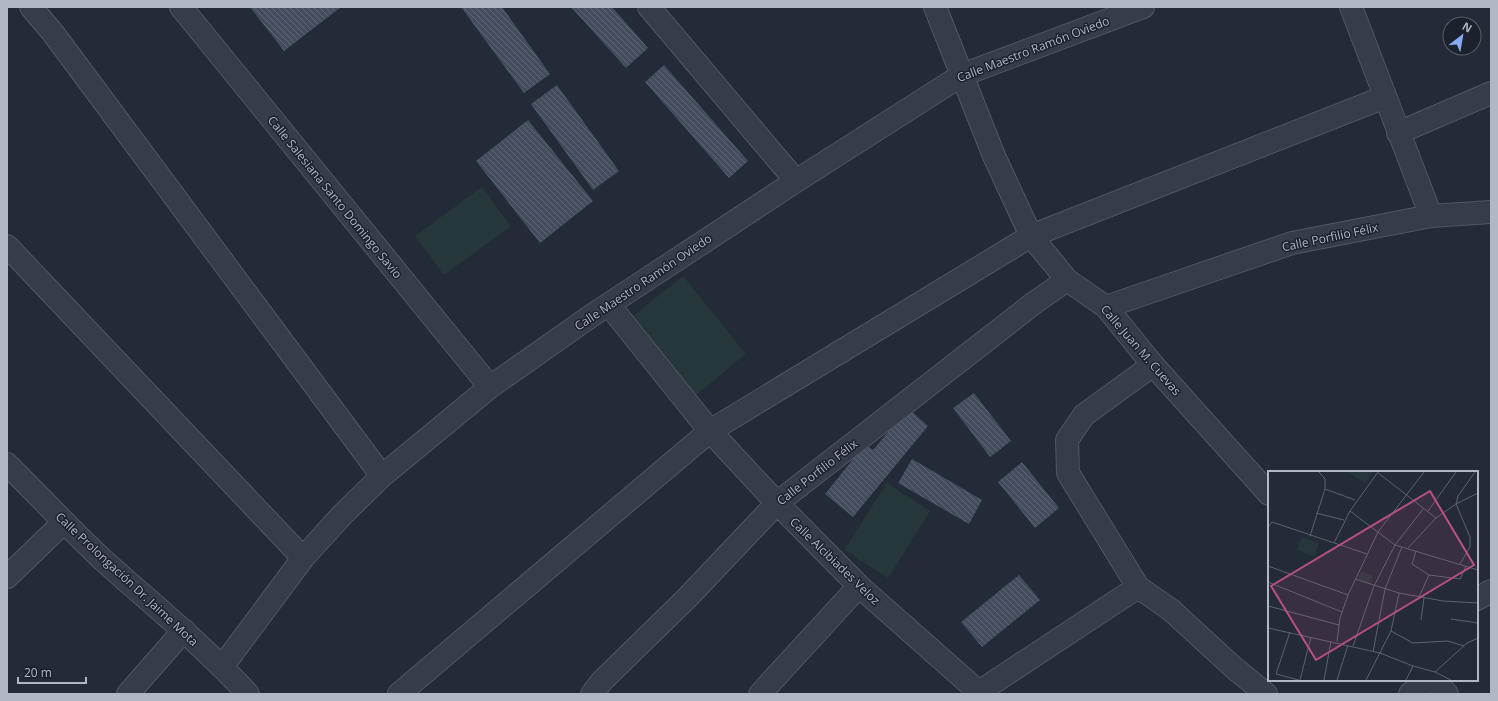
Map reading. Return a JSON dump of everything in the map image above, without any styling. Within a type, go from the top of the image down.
[{"type":"street","points":[[31,7],[53,33],[382,476]]},
{"type":"street","name":"Calle Salesiana Santo Domingo Savio","points":[[181,7],[490,387]]},
{"type":"street","points":[[649,7],[796,181]]},
{"type":"street","name":"Calle Juan M. Cuevas","points":[[935,7],[994,156],[1031,236],[1068,280],[1106,307],[1154,365],[1268,493]]},
{"type":"street","name":"Calle Maestro Ramón Oviedo","points":[[222,666],[303,558],[342,514],[382,476],[490,387],[796,181],[962,75],[1143,7]]},
{"type":"street","points":[[1351,7],[1431,216]]},
{"type":"street","points":[[1398,133],[1491,93]]},
{"type":"street","points":[[399,694],[710,431],[1031,236],[1385,97]]},
{"type":"street","name":"Calle Porfilio Félix","points":[[1106,307],[1292,243],[1431,216],[1491,212]]},
{"type":"street","points":[[7,246],[303,558]]},
{"type":"street","name":"Calle Porfilio Félix","points":[[592,694],[602,681],[687,598],[777,503],[1034,303],[1068,280]]},
{"type":"street","name":"Calle Alcibiades Veloz","points":[[609,306],[710,431],[777,503],[859,586],[980,693]]},
{"type":"street","points":[[1154,365],[1084,415],[1067,440],[1068,473],[1138,587],[1171,610],[1233,668],[1266,694]]},
{"type":"street","name":"Calle Prolongación Dr. Jaime Mota","points":[[7,464],[103,560],[184,630],[222,666],[248,694]]},
{"type":"street","points":[[7,577],[64,522]]},
{"type":"street","points":[[760,694],[859,586]]},
{"type":"street","points":[[980,693],[1138,587]]},
{"type":"street","points":[[1478,598],[1491,591]]},
{"type":"street","points":[[128,694],[184,630]]},
{"type":"street","points":[[1410,694],[1428,681]]},
{"type":"street","points":[[1436,681],[1447,694]]},
{"type":"shaded area","points":[[482,187],[511,226],[444,275],[415,236]]},
{"type":"shaded area","points":[[683,276],[746,354],[696,395],[633,316]]},
{"type":"shaded area","points":[[887,483],[930,511],[888,578],[844,550]]},
{"type":"building","points":[[250,7],[341,7],[284,51]]},
{"type":"building","points":[[461,7],[502,7],[550,74],[524,93]]},
{"type":"building","points":[[571,7],[612,7],[648,48],[626,68]]},
{"type":"building","points":[[664,65],[748,161],[729,178],[645,82]]},
{"type":"building","points":[[557,85],[619,171],[593,190],[531,104]]},
{"type":"building","points":[[528,120],[593,201],[540,243],[476,161]]},
{"type":"building","points":[[974,393],[1011,441],[990,457],[953,408]]},
{"type":"building","points":[[908,408],[928,426],[853,517],[825,494],[865,444],[873,450]]},
{"type":"building","points":[[912,459],[982,500],[969,524],[898,483]]},
{"type":"building","points":[[1022,462],[1059,508],[1035,528],[998,482]]},
{"type":"building","points":[[1019,575],[1040,600],[982,647],[961,622]]}]
